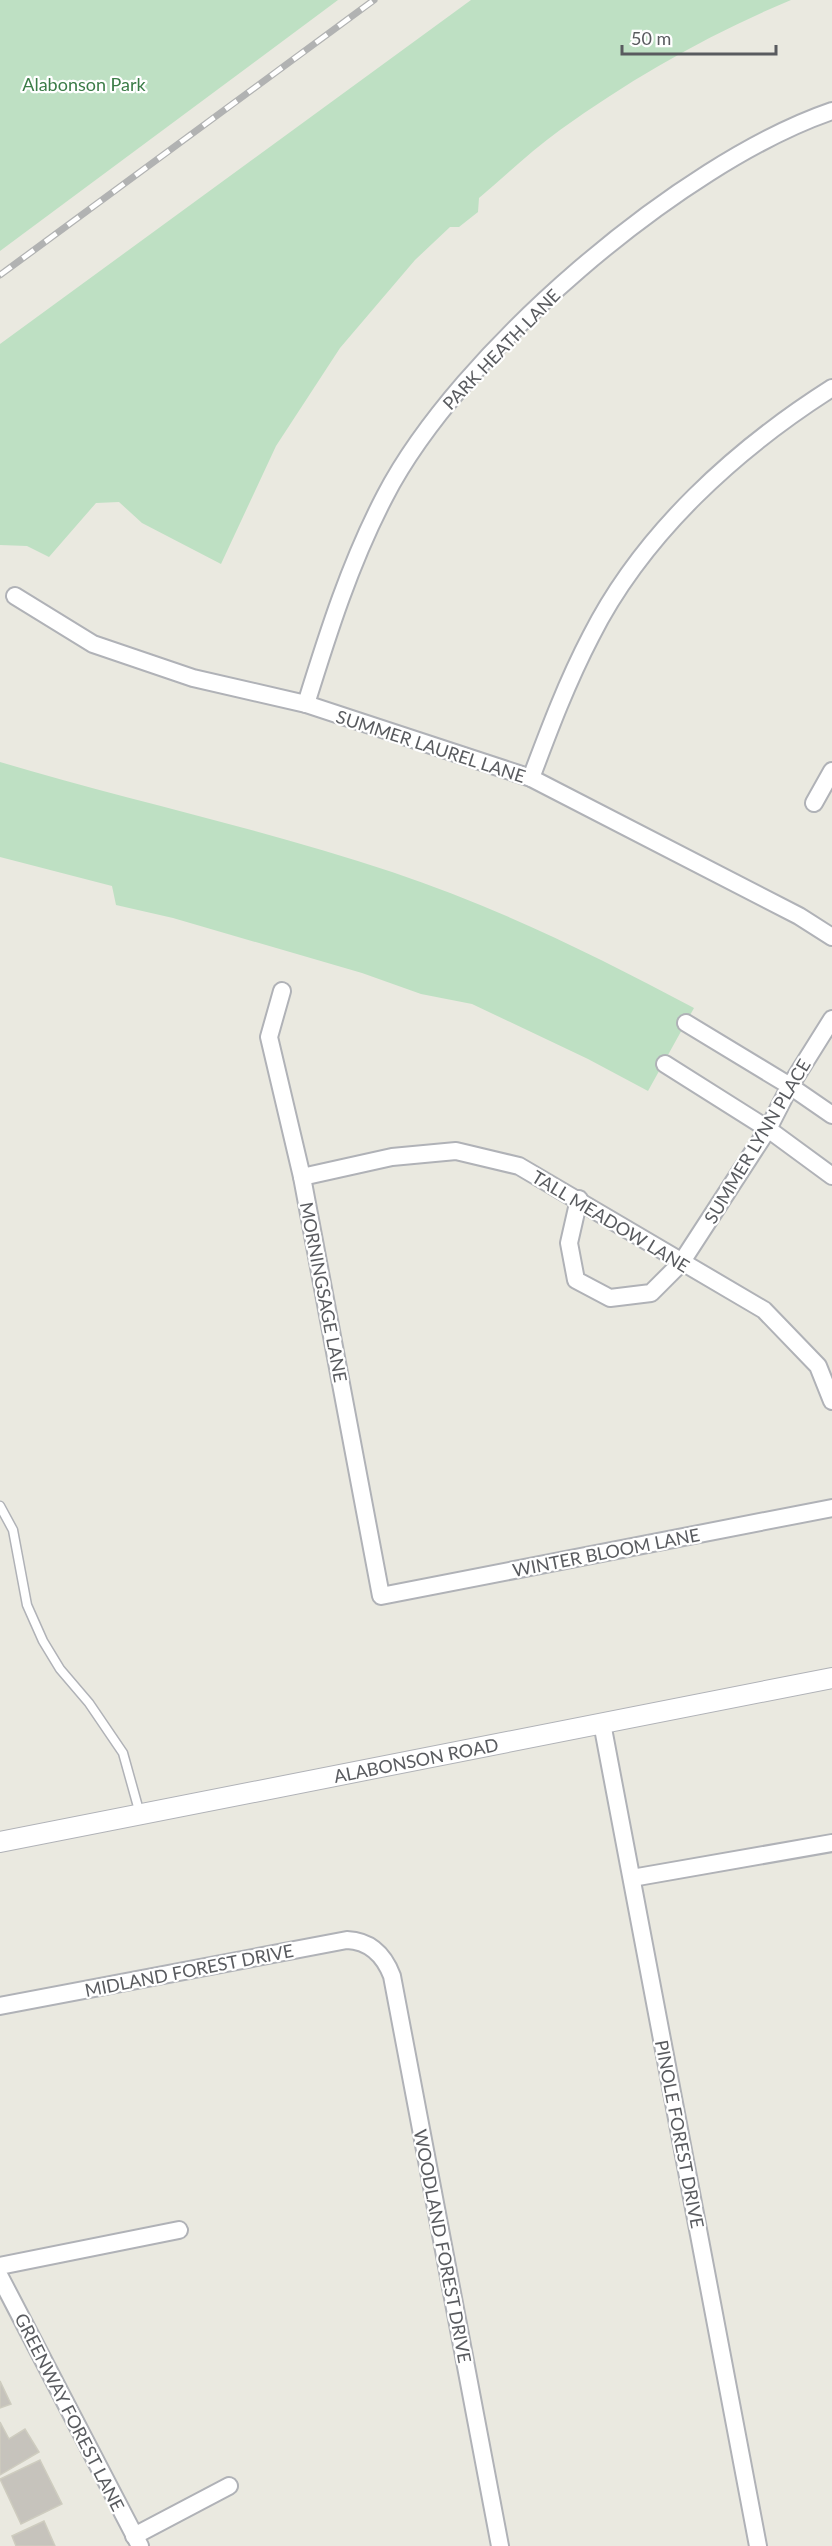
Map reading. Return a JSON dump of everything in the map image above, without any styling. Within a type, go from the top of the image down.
[{"type":"street","name":"PARK HEATH LANE","points":[[306,704],[342,589],[386,495],[438,414],[504,341],[581,268],[657,208],[728,160],[832,111]]},
{"type":"street","points":[[531,778],[558,708],[592,634],[639,560],[705,486],[795,411],[832,388]]},
{"type":"street","name":"SUMMER LAUREL LANE","points":[[15,596],[93,644],[193,678],[306,704],[531,778],[799,916],[832,938]]},
{"type":"street","points":[[814,803],[832,771]]},
{"type":"street","name":"MORNINGSAGE LANE","points":[[282,992],[269,1036],[302,1177],[381,1596]]},
{"type":"street","name":"SUMMER LYNN PLACE","points":[[579,1199],[569,1243],[576,1280],[610,1298],[651,1293],[681,1263],[768,1129],[790,1086],[832,1019]]},
{"type":"street","points":[[686,1023],[790,1086],[832,1115]]},
{"type":"street","points":[[665,1064],[768,1129],[832,1176]]},
{"type":"street","name":"TALL MEADOW LANE","points":[[302,1177],[392,1157],[456,1151],[519,1166],[579,1199],[681,1263],[764,1310],[818,1366],[832,1401]]},
{"type":"street","name":"WINTER BLOOM LANE","points":[[381,1596],[832,1509]]},
{"type":"street","name":"ALABONSON ROAD","points":[[0,1842],[832,1678]]},
{"type":"street","name":"PINOLE FOREST DRIVE","points":[[602,1723],[758,2546]]},
{"type":"street","points":[[632,1878],[832,1843]]},
{"type":"street","name":"MIDLAND FOREST DRIVE","points":[[0,2006],[346,1940],[368,1944],[376,1951]]},
{"type":"street","name":"WOODLAND FOREST DRIVE","points":[[376,1951],[388,1966],[392,1976],[500,2546]]},
{"type":"street","points":[[0,2266],[179,2230]]},
{"type":"street","name":"GREENWAY FOREST LANE","points":[[0,2277],[137,2541]]},
{"type":"street","points":[[137,2541],[229,2486]]},
{"type":"lane","points":[[0,1506],[13,1530],[31,1614],[60,1669],[88,1703],[123,1754],[141,1814]]},
{"type":"green space","name":"Alabonson Park","points":[[0,0],[338,0],[0,251]]},
{"type":"green space","points":[[471,0],[791,0],[701,42],[643,75],[587,111],[518,164],[479,198],[478,212],[459,227],[450,227],[415,260],[340,348],[276,446],[221,564],[142,523],[119,502],[96,503],[49,557],[27,546],[0,545],[0,344]]},
{"type":"green space","points":[[0,762],[295,842],[392,872],[470,901],[546,934],[694,1008],[648,1091],[588,1059],[472,1004],[421,994],[362,973],[173,918],[116,905],[112,886],[0,857]]},
{"type":"building","points":[[0,2381],[11,2404],[0,2408]]},
{"type":"building","points":[[0,2422],[9,2439],[25,2429],[39,2452],[0,2475]]},
{"type":"building","points":[[40,2460],[62,2504],[21,2524],[0,2479]]},
{"type":"building","points":[[44,2521],[55,2546],[16,2546],[12,2536]]},
{"type":"railway","points":[[0,275],[374,0]]}]
